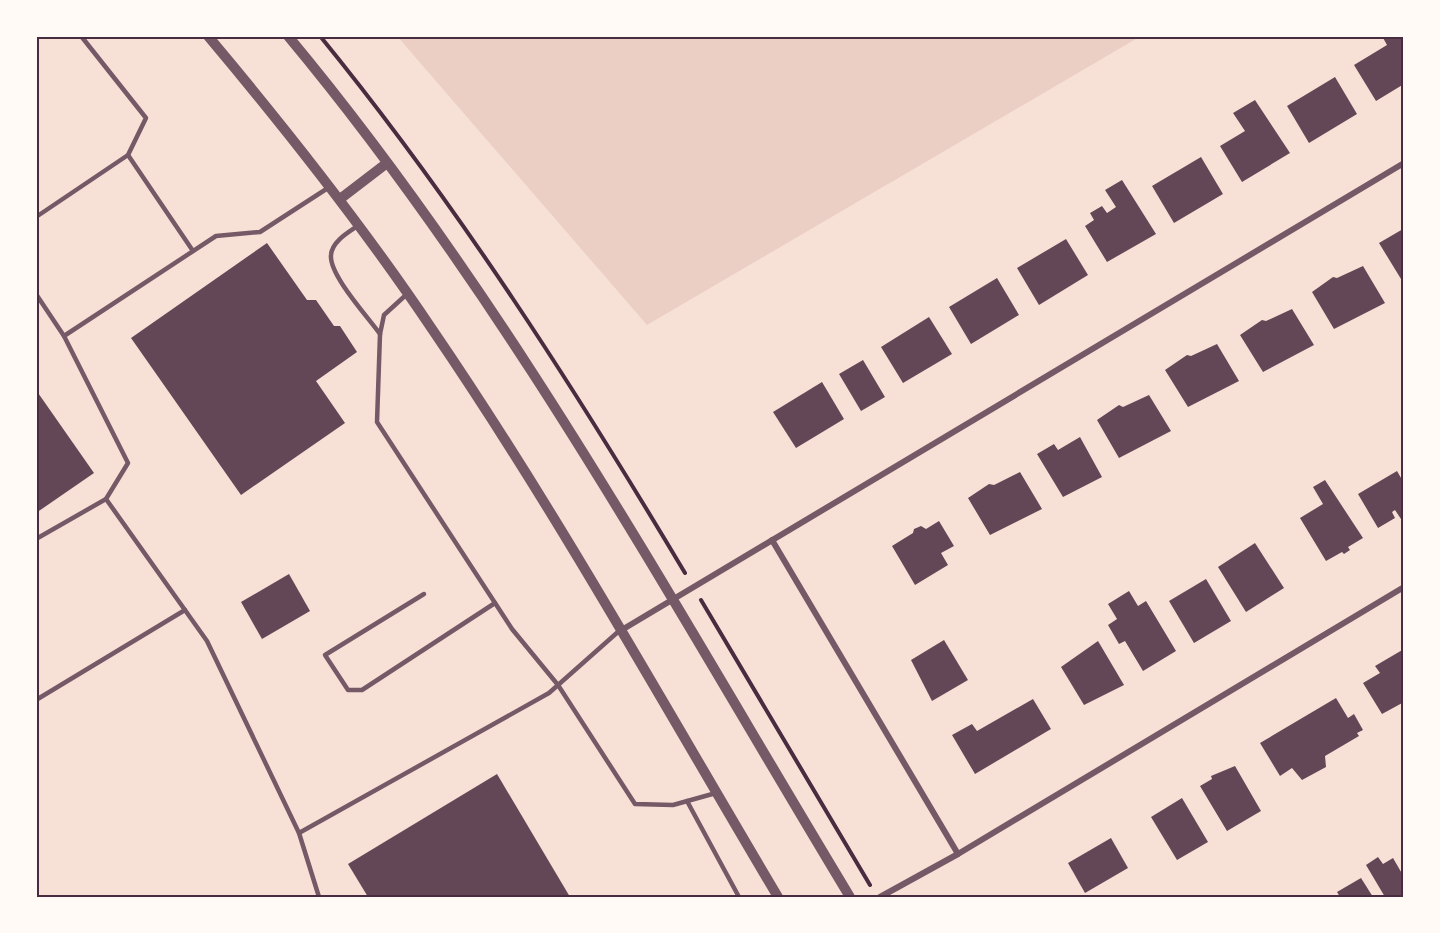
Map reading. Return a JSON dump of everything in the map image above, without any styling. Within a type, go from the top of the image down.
[{"type":"street","points":[[208,36],[331,186],[408,294],[512,453],[778,897]]},
{"type":"street","points":[[288,36],[464,267],[536,376],[850,897]]},
{"type":"street","points":[[340,199],[387,163]]},
{"type":"street","points":[[620,631],[1404,163]]},
{"type":"street","points":[[772,540],[958,854]]},
{"type":"street","points":[[880,897],[958,854],[1404,587]]},
{"type":"lane","points":[[36,217],[128,155],[146,118],[81,36]]},
{"type":"lane","points":[[128,155],[193,251]]},
{"type":"lane","points":[[64,336],[216,236],[260,232],[331,186]]},
{"type":"lane","points":[[358,225],[338,241],[330,254],[332,268],[380,334]]},
{"type":"lane","points":[[36,294],[64,336],[128,463],[106,499],[36,539]]},
{"type":"lane","points":[[408,294],[384,315],[380,334],[377,422],[512,629],[558,685],[635,804],[673,805],[716,793]]},
{"type":"lane","points":[[106,499],[207,641],[299,833],[319,897]]},
{"type":"lane","points":[[424,594],[326,655],[348,690],[362,690],[495,603]]},
{"type":"lane","points":[[36,700],[185,610]]},
{"type":"lane","points":[[299,833],[549,693],[620,631]]},
{"type":"lane","points":[[687,801],[739,897]]},
{"type":"shaded area","points":[[397,36],[1141,36],[647,325]]},
{"type":"building","points":[[1382,36],[1403,36],[1404,38],[1404,84],[1376,101],[1354,65],[1387,45]]},
{"type":"building","points":[[1335,77],[1357,114],[1309,143],[1287,106]]},
{"type":"building","points":[[1255,100],[1290,153],[1242,182],[1220,146],[1245,131],[1233,113]]},
{"type":"building","points":[[1201,157],[1223,194],[1174,223],[1152,186]]},
{"type":"building","points":[[1122,180],[1156,234],[1107,262],[1085,226],[1094,220],[1090,213],[1102,206],[1107,213],[1116,207],[1105,190]]},
{"type":"building","points":[[1403,229],[1404,277],[1401,279],[1379,243]]},
{"type":"building","points":[[1066,239],[1088,275],[1039,305],[1017,268]]},
{"type":"building","points":[[267,243],[307,300],[316,300],[334,326],[340,326],[357,352],[316,381],[345,423],[241,495],[131,338]]},
{"type":"building","points":[[1363,266],[1385,303],[1334,329],[1312,292],[1333,277],[1337,278]]},
{"type":"building","points":[[997,278],[1019,315],[971,344],[949,307]]},
{"type":"building","points":[[1292,309],[1314,345],[1263,372],[1240,335],[1262,320],[1266,321]]},
{"type":"building","points":[[929,317],[952,354],[903,383],[881,347]]},
{"type":"building","points":[[1217,344],[1239,381],[1188,407],[1165,370],[1187,355],[1191,356]]},
{"type":"building","points":[[863,360],[885,397],[861,411],[839,374]]},
{"type":"building","points":[[822,382],[844,419],[796,448],[773,412]]},
{"type":"building","points":[[36,390],[94,473],[36,513]]},
{"type":"building","points":[[1149,395],[1171,431],[1119,458],[1097,420],[1119,405],[1123,407]]},
{"type":"building","points":[[1080,437],[1102,477],[1063,497],[1037,454],[1054,444],[1058,450]]},
{"type":"building","points":[[1397,471],[1404,483],[1404,517],[1401,519],[1395,510],[1392,512],[1395,518],[1378,528],[1358,494]]},
{"type":"building","points":[[1020,472],[1042,509],[990,535],[968,498],[989,484],[994,485]]},
{"type":"building","points":[[1325,480],[1363,538],[1348,547],[1350,550],[1344,554],[1342,552],[1326,561],[1300,518],[1323,504],[1313,487]]},
{"type":"building","points":[[939,521],[954,546],[941,553],[948,565],[915,585],[892,546],[913,533],[914,529],[921,526],[926,529]]},
{"type":"building","points":[[1255,543],[1284,588],[1246,612],[1218,567]]},
{"type":"building","points":[[289,574],[310,611],[262,639],[241,602]]},
{"type":"building","points":[[1206,579],[1231,621],[1194,643],[1169,601]]},
{"type":"building","points":[[1129,591],[1138,606],[1146,601],[1176,651],[1143,671],[1125,641],[1119,644],[1108,625],[1117,619],[1108,604]]},
{"type":"building","points":[[944,640],[968,680],[932,701],[911,660]]},
{"type":"building","points":[[1098,641],[1124,685],[1084,705],[1061,667]]},
{"type":"building","points":[[1404,649],[1404,702],[1382,714],[1363,683],[1380,673],[1375,666]]},
{"type":"building","points":[[1336,698],[1348,718],[1354,714],[1363,730],[1357,733],[1359,736],[1325,756],[1326,767],[1302,780],[1292,768],[1280,776],[1260,743]]},
{"type":"building","points":[[1033,699],[1051,729],[975,774],[952,735],[972,724],[977,731]]},
{"type":"building","points":[[1235,766],[1261,811],[1227,831],[1200,786],[1212,779],[1211,776]]},
{"type":"building","points":[[497,774],[570,897],[368,897],[348,864]]},
{"type":"building","points":[[1182,798],[1208,842],[1177,860],[1151,817]]},
{"type":"building","points":[[1111,838],[1128,868],[1085,893],[1068,863]]},
{"type":"building","points":[[1378,857],[1383,864],[1393,858],[1404,877],[1404,897],[1385,897],[1366,865]]},
{"type":"building","points":[[1361,878],[1373,897],[1340,897],[1337,892]]}]
